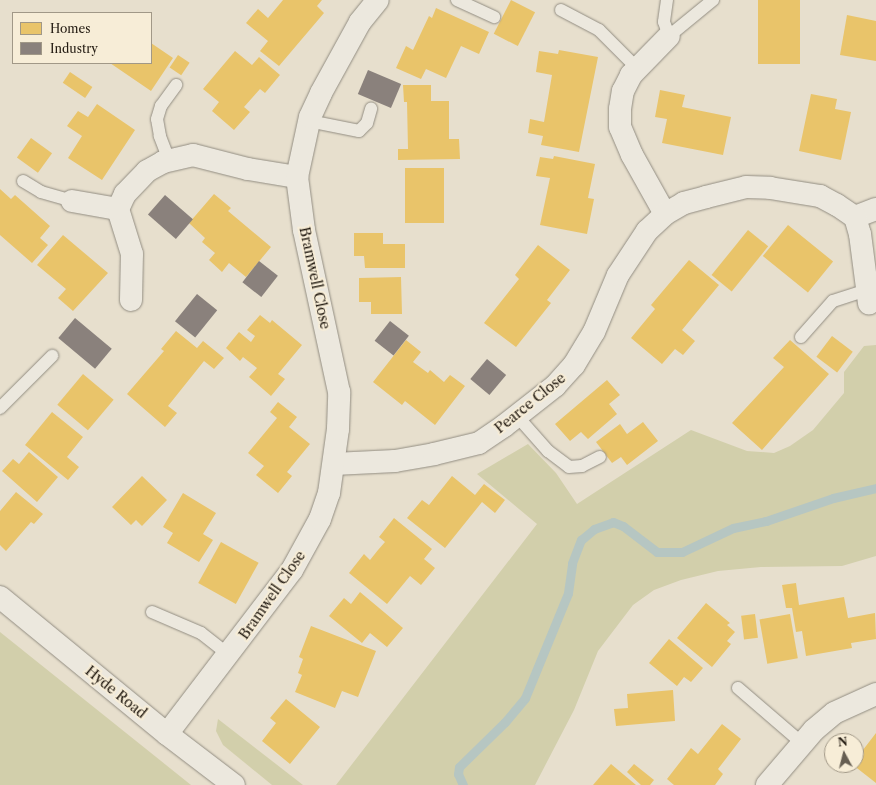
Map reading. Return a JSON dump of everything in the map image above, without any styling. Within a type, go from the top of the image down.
[{"type":"street","name":"Bramwell Close","points":[[167,734],[274,598],[307,545],[329,493],[334,464],[339,414],[338,392],[304,230],[297,177],[309,121],[320,93],[360,22],[378,0]]},
{"type":"street","points":[[665,214],[645,182],[620,127],[620,109],[624,91],[631,75],[669,36]]},
{"type":"street","points":[[131,300],[132,254],[120,220],[118,209],[125,194],[147,171],[169,160],[184,155],[202,156],[248,169],[297,177]]},
{"type":"street","name":"Pearce Close","points":[[334,464],[395,461],[479,443],[517,416],[555,386],[574,365],[594,332],[618,275],[632,251],[646,231],[665,214],[684,203],[746,187],[796,191],[820,196],[855,217]]},
{"type":"street","points":[[72,201],[118,209]]},
{"type":"street","points":[[871,299],[855,217],[876,209]]},
{"type":"street","name":"Hyde Road","points":[[0,597],[167,734],[234,785]]},
{"type":"street","points":[[767,785],[803,744],[834,713],[876,694]]},
{"type":"lane","points":[[457,0],[494,17]]},
{"type":"lane","points":[[667,0],[664,22],[669,36],[713,0]]},
{"type":"lane","points":[[562,10],[599,30],[638,69]]},
{"type":"lane","points":[[169,160],[160,136],[157,119],[161,106],[176,85]]},
{"type":"lane","points":[[309,121],[360,131],[367,123],[371,109]]},
{"type":"lane","points":[[23,181],[41,192],[72,201]]},
{"type":"lane","points":[[801,337],[833,301],[871,299]]},
{"type":"lane","points":[[0,408],[52,356]]},
{"type":"lane","points":[[517,416],[548,451],[569,467],[582,466],[600,457]]},
{"type":"lane","points":[[152,612],[201,634],[229,655]]},
{"type":"lane","points":[[738,688],[803,744]]},
{"type":"shaded area","points":[[876,345],[876,556],[842,566],[761,567],[718,571],[681,580],[654,590],[633,605],[598,651],[574,710],[535,785],[336,785],[537,524],[477,474],[528,444],[556,473],[577,504],[691,430],[747,451],[774,453],[790,446],[813,430],[844,393],[844,372],[864,346]]},
{"type":"shaded area","points":[[0,632],[191,785],[0,785]]},
{"type":"shaded area","points":[[218,719],[303,785],[272,785],[223,745],[216,731]]},
{"type":"building: Homes","points":[[283,0],[322,0],[317,6],[324,13],[279,66],[260,51],[268,41],[246,23],[258,9],[268,18]]},
{"type":"building: Homes","points":[[511,0],[535,12],[518,46],[494,34]]},
{"type":"building: Homes","points":[[758,0],[800,0],[800,64],[758,64]]},
{"type":"building: Homes","points":[[436,8],[489,32],[479,54],[461,46],[446,78],[426,69],[421,79],[396,68],[406,46],[413,50],[429,16],[432,18]]},
{"type":"building: Homes","points":[[847,15],[876,21],[876,61],[840,55]]},
{"type":"building: Homes","points":[[152,44],[173,58],[151,91],[111,64],[152,64]]},
{"type":"building: Homes","points":[[559,50],[598,57],[579,152],[541,145],[543,136],[528,133],[530,119],[544,122],[552,75],[536,72],[539,51],[558,54]]},
{"type":"building: Homes","points":[[235,51],[252,65],[259,57],[280,75],[265,93],[260,89],[244,107],[250,112],[234,130],[212,111],[219,102],[203,89]]},
{"type":"building: Homes","points":[[178,55],[190,63],[181,75],[170,67]]},
{"type":"building: Homes","points":[[70,72],[92,87],[85,98],[63,83]]},
{"type":"building: Homes","points":[[403,85],[431,85],[431,101],[449,101],[449,139],[459,139],[460,159],[398,160],[398,149],[408,149],[407,102],[404,102]]},
{"type":"building: Homes","points":[[660,90],[685,95],[682,107],[731,117],[723,155],[662,143],[667,119],[655,117]]},
{"type":"building: Homes","points":[[811,94],[837,99],[835,109],[851,112],[841,160],[799,151]]},
{"type":"building: Homes","points":[[97,104],[135,130],[102,180],[68,158],[82,136],[67,126],[78,111],[88,117]]},
{"type":"building: Homes","points":[[31,138],[52,153],[38,173],[17,157]]},
{"type":"building: Homes","points":[[554,156],[595,164],[588,198],[594,199],[587,234],[540,225],[550,178],[536,176],[540,157],[553,159]]},
{"type":"building: Homes","points":[[405,168],[444,168],[444,223],[405,223]]},
{"type":"building: Homes","points":[[0,189],[11,199],[15,195],[50,226],[40,238],[48,245],[32,263],[0,235]]},
{"type":"building: Homes","points":[[214,194],[231,208],[228,211],[271,247],[246,277],[229,263],[222,272],[209,260],[215,253],[202,242],[205,238],[189,223]]},
{"type":"building: Homes","points":[[788,225],[833,262],[808,293],[763,256]]},
{"type":"building: Homes","points":[[748,230],[768,246],[732,291],[711,275]]},
{"type":"building: Homes","points":[[354,233],[383,233],[383,244],[405,244],[405,268],[365,268],[364,256],[354,256]]},
{"type":"building: Homes","points":[[63,235],[108,273],[73,311],[58,298],[66,289],[37,265]]},
{"type":"building: Homes","points":[[538,245],[570,270],[547,300],[551,303],[516,347],[484,323],[519,279],[515,275]]},
{"type":"building: Homes","points":[[689,260],[719,285],[682,330],[695,341],[683,355],[675,349],[662,364],[631,338],[655,309],[651,305]]},
{"type":"building: Homes","points":[[401,277],[402,314],[371,314],[371,302],[359,302],[359,278]]},
{"type":"building: Homes","points":[[260,315],[270,323],[272,320],[302,345],[278,374],[285,379],[271,396],[249,377],[257,368],[243,357],[240,361],[226,348],[239,332],[251,342],[255,336],[247,330]]},
{"type":"building: Homes","points":[[176,331],[197,348],[203,341],[224,358],[214,369],[204,361],[168,406],[177,413],[165,427],[127,394],[164,351],[161,349]]},
{"type":"building: Homes","points":[[832,336],[853,352],[837,372],[816,357]]},
{"type":"building: Homes","points":[[406,340],[421,352],[413,362],[428,373],[430,370],[444,382],[450,375],[465,386],[435,425],[405,401],[402,405],[373,382]]},
{"type":"building: Homes","points":[[790,340],[829,374],[762,450],[732,423],[784,367],[773,358]]},
{"type":"building: Homes","points":[[83,374],[114,400],[88,430],[57,405]]},
{"type":"building: Homes","points":[[607,380],[620,395],[609,404],[617,414],[588,439],[581,432],[570,441],[555,424]]},
{"type":"building: Homes","points":[[278,402],[297,417],[289,427],[310,444],[287,472],[292,476],[278,493],[256,475],[264,466],[248,453],[277,418],[270,412]]},
{"type":"building: Homes","points":[[52,412],[83,437],[67,457],[79,467],[68,480],[25,445]]},
{"type":"building: Homes","points":[[643,422],[658,441],[627,465],[621,457],[612,463],[596,442],[620,424],[627,434]]},
{"type":"building: Homes","points":[[29,452],[58,477],[37,502],[2,471],[13,459],[19,464]]},
{"type":"building: Homes","points":[[142,476],[167,500],[142,526],[136,520],[131,525],[112,507]]},
{"type":"building: Homes","points":[[452,476],[475,495],[484,484],[505,500],[495,513],[482,502],[445,548],[407,518],[422,500],[429,505]]},
{"type":"building: Homes","points":[[16,492],[43,514],[34,524],[31,522],[6,551],[0,545],[0,511]]},
{"type":"building: Homes","points":[[183,493],[216,513],[203,534],[213,540],[199,562],[167,543],[173,533],[163,527]]},
{"type":"building: Homes","points":[[394,518],[432,549],[424,559],[435,568],[421,585],[410,576],[387,604],[349,573],[364,554],[370,560],[385,542],[379,537]]},
{"type":"building: Homes","points":[[221,542],[259,563],[236,604],[198,583]]},
{"type":"building: Homes","points":[[796,583],[799,605],[844,597],[848,618],[875,613],[876,639],[851,643],[852,648],[806,656],[802,631],[796,632],[792,608],[786,608],[782,585]]},
{"type":"building: Homes","points":[[360,592],[403,628],[387,647],[370,633],[362,643],[329,616],[344,598],[351,604]]},
{"type":"building: Homes","points":[[706,603],[730,623],[727,625],[735,632],[727,641],[731,644],[712,667],[677,638]]},
{"type":"building: Homes","points":[[755,614],[758,638],[744,640],[741,616]]},
{"type":"building: Homes","points":[[790,614],[798,658],[767,664],[759,619]]},
{"type":"building: Homes","points":[[311,626],[376,651],[358,697],[342,691],[335,708],[295,692],[302,675],[298,673],[303,659],[299,657]]},
{"type":"building: Homes","points":[[669,639],[703,668],[691,682],[684,677],[677,686],[649,663]]},
{"type":"building: Homes","points":[[673,690],[675,721],[616,726],[614,709],[628,708],[627,694]]},
{"type":"building: Homes","points":[[286,699],[320,727],[290,764],[262,741],[276,723],[270,718]]},
{"type":"building: Homes","points":[[722,724],[741,739],[718,769],[723,774],[715,785],[674,785],[667,779],[691,748],[698,754]]},
{"type":"building: Homes","points":[[876,733],[876,783],[863,773],[864,749]]},
{"type":"building: Homes","points":[[611,764],[636,785],[593,785]]},
{"type":"building: Homes","points":[[634,764],[654,780],[650,785],[641,785],[627,772]]},
{"type":"building: Industry","points":[[368,70],[401,84],[391,108],[358,94]]},
{"type":"building: Industry","points":[[165,195],[193,219],[176,239],[148,215]]},
{"type":"building: Industry","points":[[259,261],[278,276],[261,297],[242,282]]},
{"type":"building: Industry","points":[[197,294],[217,310],[195,338],[175,321]]},
{"type":"building: Industry","points":[[75,318],[112,349],[95,369],[58,338]]},
{"type":"building: Industry","points":[[390,321],[409,336],[394,355],[375,341]]},
{"type":"building: Industry","points":[[487,359],[506,375],[489,395],[470,379]]},
{"type":"waterway","points":[[463,785],[458,774],[459,767],[505,722],[525,698],[568,593],[572,563],[581,540],[594,529],[613,522],[623,526],[657,552],[682,552],[733,528],[766,521],[833,498],[876,488]]}]
